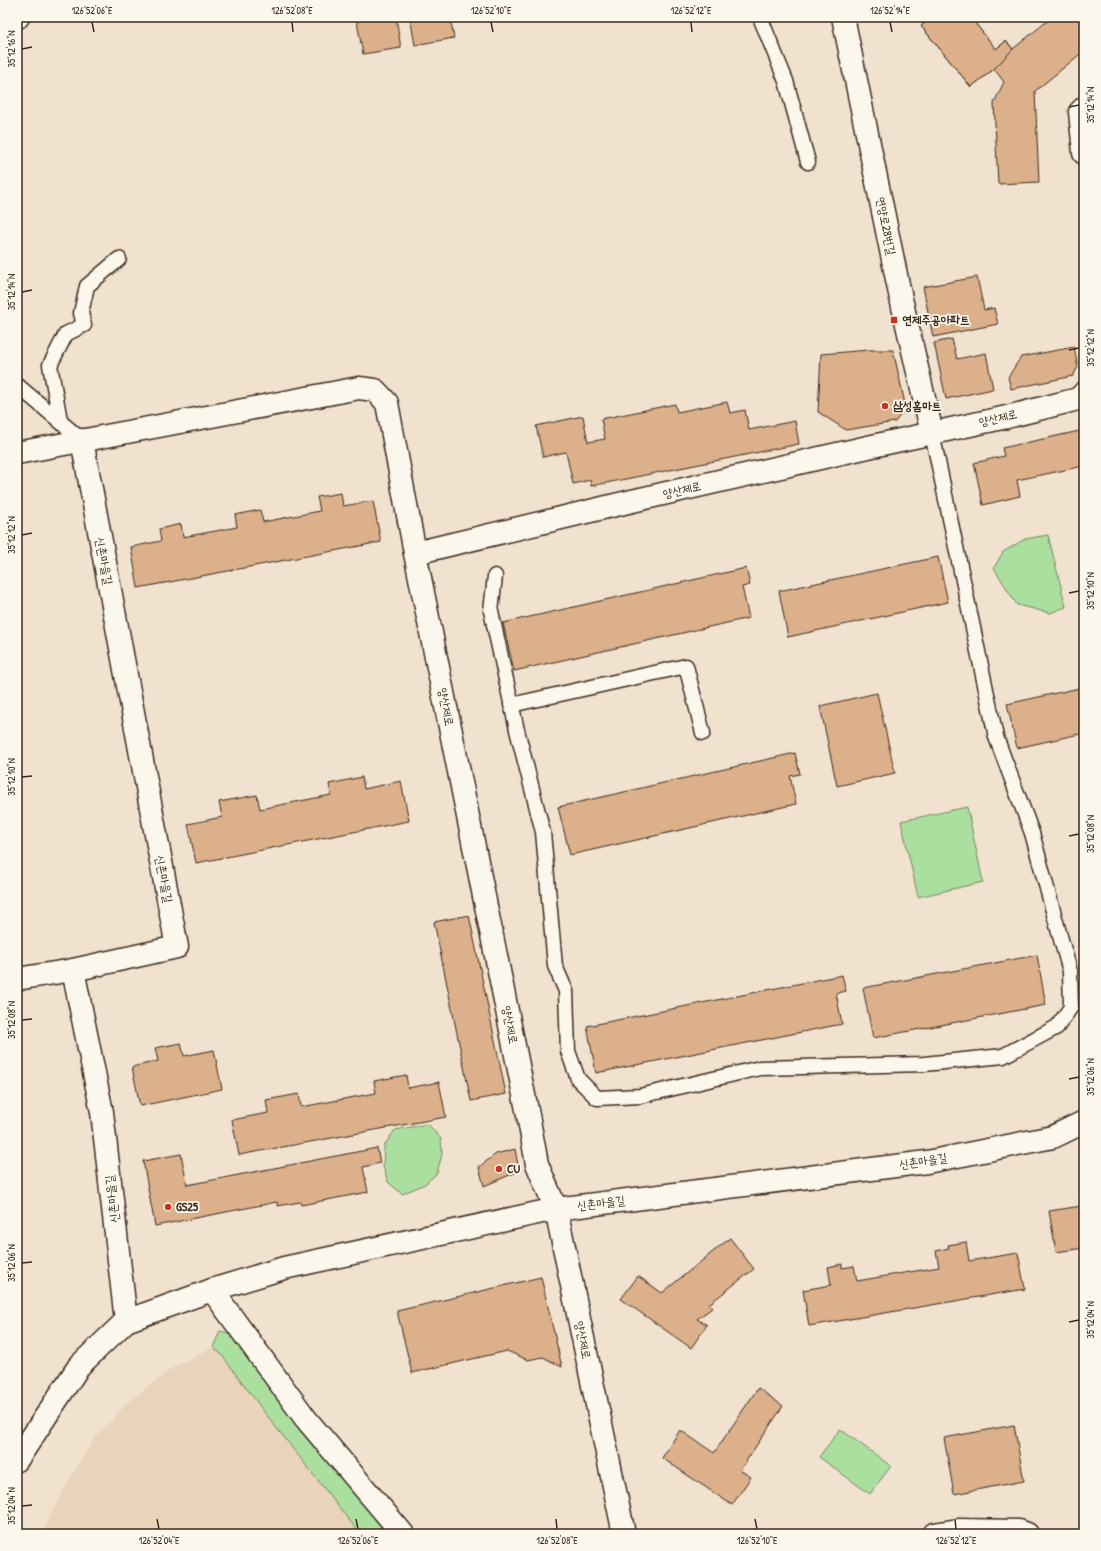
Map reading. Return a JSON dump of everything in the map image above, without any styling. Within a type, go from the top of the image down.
[{"type":"street","name":"연양로28번길","points":[[843,17],[900,294],[932,433]]},
{"type":"street","points":[[1084,108],[1080,112],[1084,153]]},
{"type":"street","points":[[17,454],[82,440],[359,388],[375,390],[387,403],[415,553]]},
{"type":"street","name":"양산제로","points":[[624,1534],[556,1209],[537,1164],[415,553],[632,501],[1078,399],[1084,393]]},
{"type":"street","name":"신촌마을길","points":[[82,440],[177,947],[73,970],[102,1112],[126,1321]]},
{"type":"street","points":[[17,979],[73,970]]},
{"type":"street","name":"신촌마을길","points":[[17,1460],[79,1366],[126,1321],[212,1290],[284,1268],[556,1209],[927,1162],[1053,1137],[1084,1122]]},
{"type":"street","points":[[212,1290],[306,1420],[403,1534]]},
{"type":"street","points":[[934,1534],[958,1530],[1019,1531],[1027,1534]]},
{"type":"lane","points":[[760,17],[786,81],[808,162]]},
{"type":"lane","points":[[60,420],[50,365],[66,334],[84,325],[81,313],[87,286],[119,259]]},
{"type":"lane","points":[[17,385],[82,440]]},
{"type":"lane","points":[[495,576],[491,611],[511,705],[543,832],[555,966],[566,991],[568,1051],[578,1079],[597,1098],[640,1096],[760,1068],[924,1064],[1003,1056],[1057,1027],[1071,1007],[1070,971],[1032,833],[996,737],[932,433]]},
{"type":"lane","points":[[511,705],[686,666],[703,732]]},
{"type":"shaded area","points":[[213,1347],[221,1354],[268,1417],[360,1534],[41,1534],[67,1483],[95,1438],[129,1401],[174,1367]]},
{"type":"green space","points":[[1048,535],[1066,607],[1050,613],[1017,605],[994,568],[1003,552],[1025,539]]},
{"type":"green space","points":[[967,807],[983,882],[918,897],[901,821]]},
{"type":"green space","points":[[428,1124],[441,1139],[442,1154],[437,1173],[425,1184],[402,1194],[388,1182],[383,1166],[384,1146],[395,1130]]},
{"type":"green space","points":[[220,1331],[236,1335],[393,1534],[360,1534],[268,1417],[221,1354],[213,1347]]},
{"type":"green space","points":[[840,1429],[891,1466],[870,1494],[819,1457]]},
{"type":"building","points":[[356,17],[396,17],[401,48],[363,54]]},
{"type":"building","points":[[410,17],[450,17],[454,38],[415,45]]},
{"type":"building","points":[[932,17],[970,17],[996,49],[1006,41],[1013,49],[1052,17],[1084,17],[1084,51],[1035,91],[1039,182],[998,184],[994,103],[1004,82],[994,69],[971,87],[921,26]]},
{"type":"building","points":[[932,17],[970,17],[996,49],[1006,41],[1013,49],[994,69],[971,87],[921,26]]},
{"type":"building","points":[[977,277],[984,310],[994,308],[998,324],[933,337],[923,287]]},
{"type":"building","points":[[952,339],[957,359],[986,353],[993,389],[946,399],[934,343]]},
{"type":"building","points":[[1074,347],[1078,367],[1073,376],[1011,389],[1008,377],[1021,357]]},
{"type":"building","points":[[869,350],[893,350],[906,408],[895,422],[846,430],[818,412],[821,354]]},
{"type":"building","points":[[727,402],[730,413],[745,410],[749,430],[795,421],[799,444],[591,486],[590,480],[573,484],[566,452],[543,457],[536,426],[583,416],[588,442],[605,439],[601,419],[675,404],[677,412]]},
{"type":"building","points":[[1084,430],[1084,466],[1017,480],[1020,496],[983,505],[974,463],[1004,456],[1002,448]]},
{"type":"building","points":[[341,493],[343,506],[373,501],[381,542],[138,588],[131,547],[161,541],[159,529],[181,524],[183,537],[237,527],[235,515],[260,510],[263,522],[320,511],[317,497]]},
{"type":"building","points":[[938,557],[948,602],[788,637],[779,591]]},
{"type":"building","points":[[746,568],[750,585],[742,587],[749,618],[514,671],[503,623]]},
{"type":"building","points":[[1084,687],[1084,733],[1017,748],[1007,704]]},
{"type":"building","points":[[877,693],[895,773],[837,786],[820,706]]},
{"type":"building","points":[[795,753],[800,774],[790,776],[796,804],[570,855],[558,807]]},
{"type":"building","points":[[362,777],[364,789],[401,781],[409,821],[196,863],[188,824],[222,817],[219,802],[257,795],[260,809],[331,795],[329,784]]},
{"type":"building","points":[[469,915],[506,1094],[471,1101],[434,922]]},
{"type":"building","points":[[1037,955],[1046,1005],[873,1038],[863,988]]},
{"type":"building","points":[[842,975],[846,991],[836,993],[842,1024],[596,1073],[587,1026]]},
{"type":"building","points":[[181,1043],[184,1056],[214,1050],[222,1089],[140,1106],[132,1067],[158,1061],[155,1048]]},
{"type":"building","points":[[406,1075],[408,1088],[439,1082],[446,1117],[239,1155],[232,1120],[268,1113],[266,1100],[299,1094],[301,1107],[376,1093],[374,1081]]},
{"type":"building","points":[[377,1148],[380,1163],[363,1167],[368,1192],[301,1205],[300,1202],[278,1206],[277,1202],[155,1226],[143,1161],[181,1154],[187,1185]]},
{"type":"building","name":"CU","points":[[515,1149],[519,1171],[484,1186],[479,1167],[496,1154]]},
{"type":"building","points":[[1084,1195],[1084,1248],[1056,1252],[1049,1211],[1082,1206],[1080,1196]]},
{"type":"building","points":[[730,1238],[754,1269],[709,1304],[712,1308],[697,1319],[707,1325],[691,1348],[621,1299],[638,1276],[662,1293]]},
{"type":"building","points":[[966,1242],[969,1261],[1018,1253],[1025,1289],[809,1326],[803,1290],[831,1285],[828,1267],[842,1264],[842,1268],[854,1266],[857,1281],[939,1267],[936,1251],[949,1248],[948,1245]]},
{"type":"building","points":[[541,1277],[562,1367],[543,1357],[528,1360],[507,1351],[412,1373],[397,1311]]},
{"type":"building","points":[[758,1388],[783,1406],[740,1470],[751,1477],[732,1505],[662,1458],[680,1430],[714,1453]]},
{"type":"building","points":[[1014,1425],[1024,1481],[954,1494],[944,1438]]},
{"type":"place","name":"연제주공아파트","points":[[894,320]]},
{"type":"place","name":"삼성홈마트","points":[[885,406]]},
{"type":"place","name":"CU","points":[[499,1169]]},
{"type":"place","name":"GS25","points":[[168,1207]]}]
